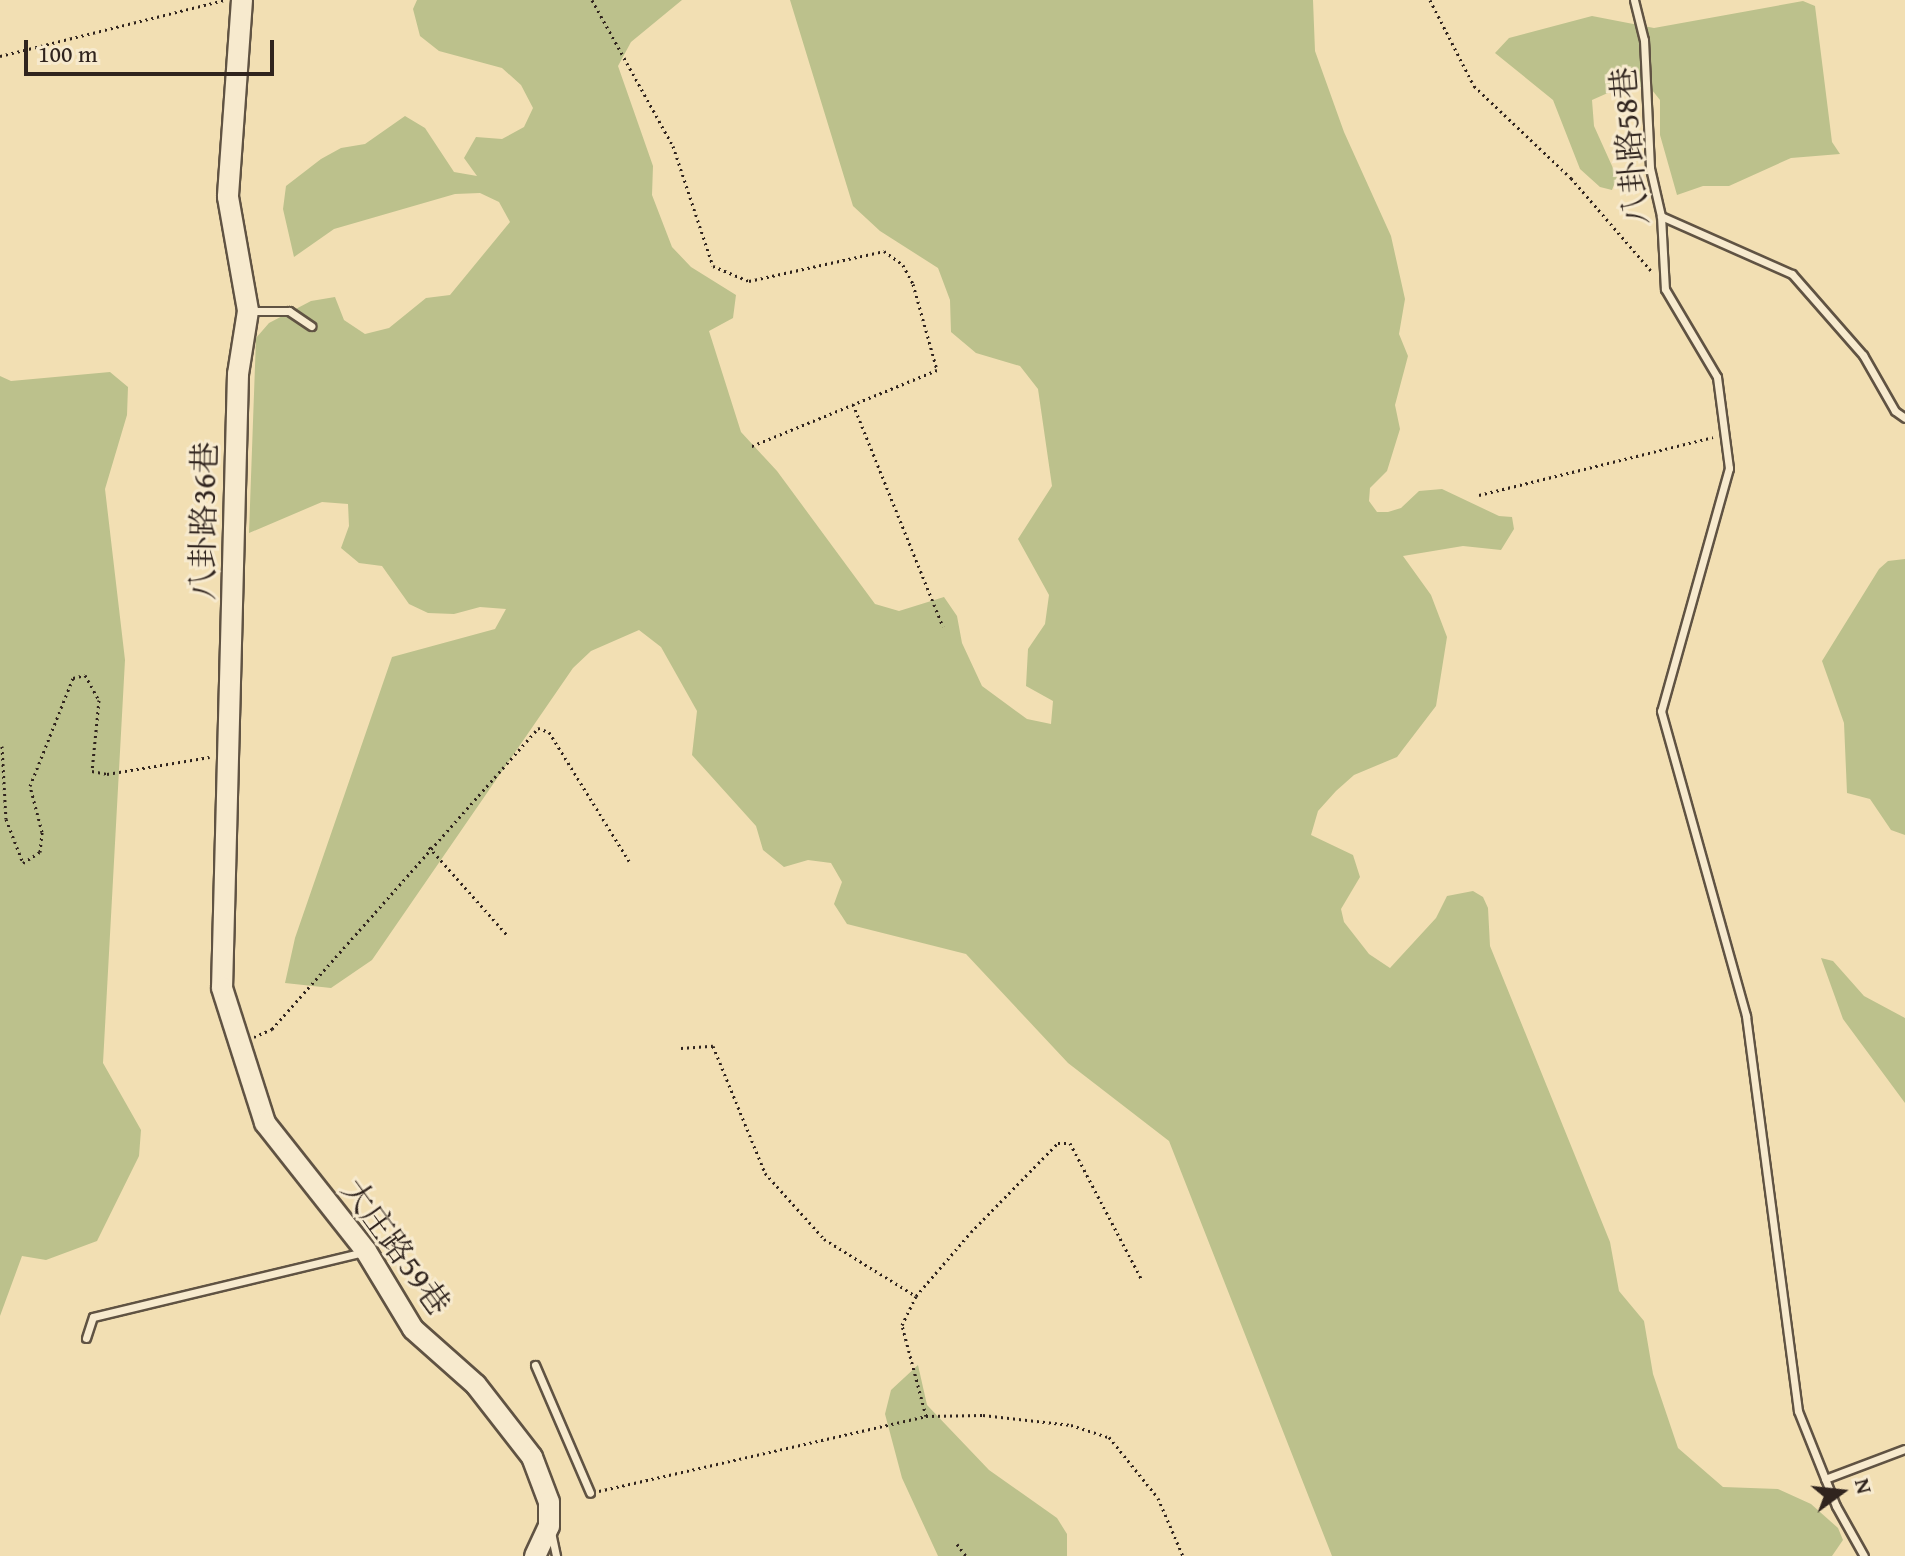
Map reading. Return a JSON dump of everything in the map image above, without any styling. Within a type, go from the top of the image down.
[{"type":"street","name":"八卦路36巷","points":[[236,1045],[222,988],[238,374],[248,311],[228,197],[242,0]]},
{"type":"street","name":"大庄路59巷","points":[[236,1045],[265,1123],[366,1251],[413,1329],[476,1385],[532,1457],[549,1502],[549,1526]]},
{"type":"street","points":[[535,1556],[549,1526]]},
{"type":"lane","name":"八卦路58巷","points":[[1634,0],[1644,40],[1650,168],[1661,216],[1665,289]]},
{"type":"lane","points":[[1661,216],[1792,274],[1863,355],[1895,411],[1905,418]]},
{"type":"lane","points":[[1665,289],[1717,377],[1729,468],[1661,711],[1746,1016],[1798,1411],[1825,1479],[1864,1556]]},
{"type":"lane","points":[[248,311],[289,311],[311,326]]},
{"type":"lane","points":[[86,1338],[93,1317],[366,1251]]},
{"type":"lane","points":[[535,1365],[590,1493]]},
{"type":"lane","points":[[1825,1479],[1905,1449]]},
{"type":"lane","points":[[549,1526],[556,1556]]},
{"type":"path","points":[[0,56],[225,0]]},
{"type":"path","points":[[592,0],[673,146],[713,266],[749,281],[884,251],[903,265],[937,370],[749,447]]},
{"type":"path","points":[[1430,0],[1474,86],[1571,178],[1665,289]]},
{"type":"path","points":[[853,404],[943,627]]},
{"type":"path","points":[[1479,495],[1725,435]]},
{"type":"path","points":[[2,746],[6,819],[23,863],[40,852],[42,832],[30,786],[73,678],[85,675],[99,700],[92,771],[107,774],[229,754]]},
{"type":"path","points":[[236,1045],[272,1029],[429,847],[538,728],[549,732],[631,864]]},
{"type":"path","points":[[429,847],[508,936]]},
{"type":"path","points":[[681,1048],[713,1046],[765,1173],[824,1239],[916,1296]]},
{"type":"path","points":[[926,1416],[902,1325],[916,1296],[1058,1143],[1070,1143],[1142,1280]]},
{"type":"path","points":[[590,1493],[926,1416],[983,1415],[1071,1425],[1109,1437],[1158,1498],[1183,1556]]},
{"type":"path","points":[[957,1544],[966,1556]]},
{"type":"green space","points":[[417,0],[682,0],[631,42],[618,66],[653,166],[652,195],[672,247],[691,267],[736,295],[733,318],[709,331],[741,432],[777,471],[875,604],[899,611],[944,597],[957,616],[962,643],[982,686],[1027,719],[1051,724],[1053,701],[1026,686],[1028,649],[1045,624],[1049,595],[1018,539],[1052,486],[1038,389],[1020,366],[976,353],[951,332],[950,300],[938,268],[880,231],[853,206],[790,0],[1313,0],[1315,51],[1344,132],[1391,236],[1405,299],[1399,334],[1408,356],[1395,405],[1400,429],[1387,471],[1370,488],[1369,501],[1377,512],[1388,512],[1401,508],[1419,491],[1442,489],[1499,516],[1512,517],[1514,529],[1501,550],[1463,546],[1403,556],[1431,595],[1447,637],[1436,706],[1397,757],[1354,775],[1336,791],[1318,811],[1311,835],[1353,855],[1360,877],[1341,909],[1344,922],[1369,954],[1390,968],[1436,918],[1447,896],[1473,891],[1483,897],[1488,908],[1490,946],[1610,1242],[1619,1291],[1644,1321],[1653,1374],[1678,1448],[1723,1487],[1778,1489],[1811,1504],[1838,1528],[1843,1540],[1832,1556],[1332,1556],[1169,1141],[1068,1063],[966,954],[847,924],[834,904],[842,882],[831,863],[808,860],[784,867],[763,850],[756,826],[692,755],[697,711],[661,647],[639,630],[591,651],[573,668],[372,960],[331,988],[285,983],[295,938],[392,657],[495,629],[506,609],[480,607],[454,614],[428,613],[409,604],[382,566],[359,563],[341,548],[349,526],[348,504],[322,502],[249,533],[256,338],[269,323],[311,301],[335,297],[344,320],[365,334],[389,328],[426,298],[450,295],[510,222],[499,202],[480,193],[455,194],[334,229],[294,257],[283,209],[286,186],[321,159],[341,148],[365,144],[405,116],[425,128],[454,172],[477,176],[464,158],[476,137],[502,139],[524,127],[533,108],[521,85],[502,68],[439,51],[420,36],[413,9]]},
{"type":"green space","points":[[1803,1],[1815,6],[1832,142],[1840,154],[1791,158],[1729,186],[1703,186],[1677,195],[1660,135],[1660,100],[1652,90],[1628,84],[1592,100],[1594,126],[1617,177],[1612,190],[1600,187],[1580,169],[1553,100],[1495,53],[1509,38],[1592,16],[1654,28]]},
{"type":"green space","points":[[110,372],[128,387],[127,415],[105,489],[125,660],[103,1063],[141,1130],[139,1156],[97,1241],[46,1260],[22,1256],[0,1316],[0,376],[11,381]]},
{"type":"green space","points":[[1905,559],[1905,835],[1891,830],[1870,799],[1847,793],[1844,723],[1822,661],[1879,569],[1888,561]]},
{"type":"green space","points":[[1821,958],[1833,961],[1864,996],[1905,1018],[1905,1103],[1843,1019]]},
{"type":"green space","points":[[918,1365],[927,1405],[989,1470],[1057,1518],[1067,1534],[1067,1556],[938,1556],[902,1478],[885,1414],[891,1390]]}]
